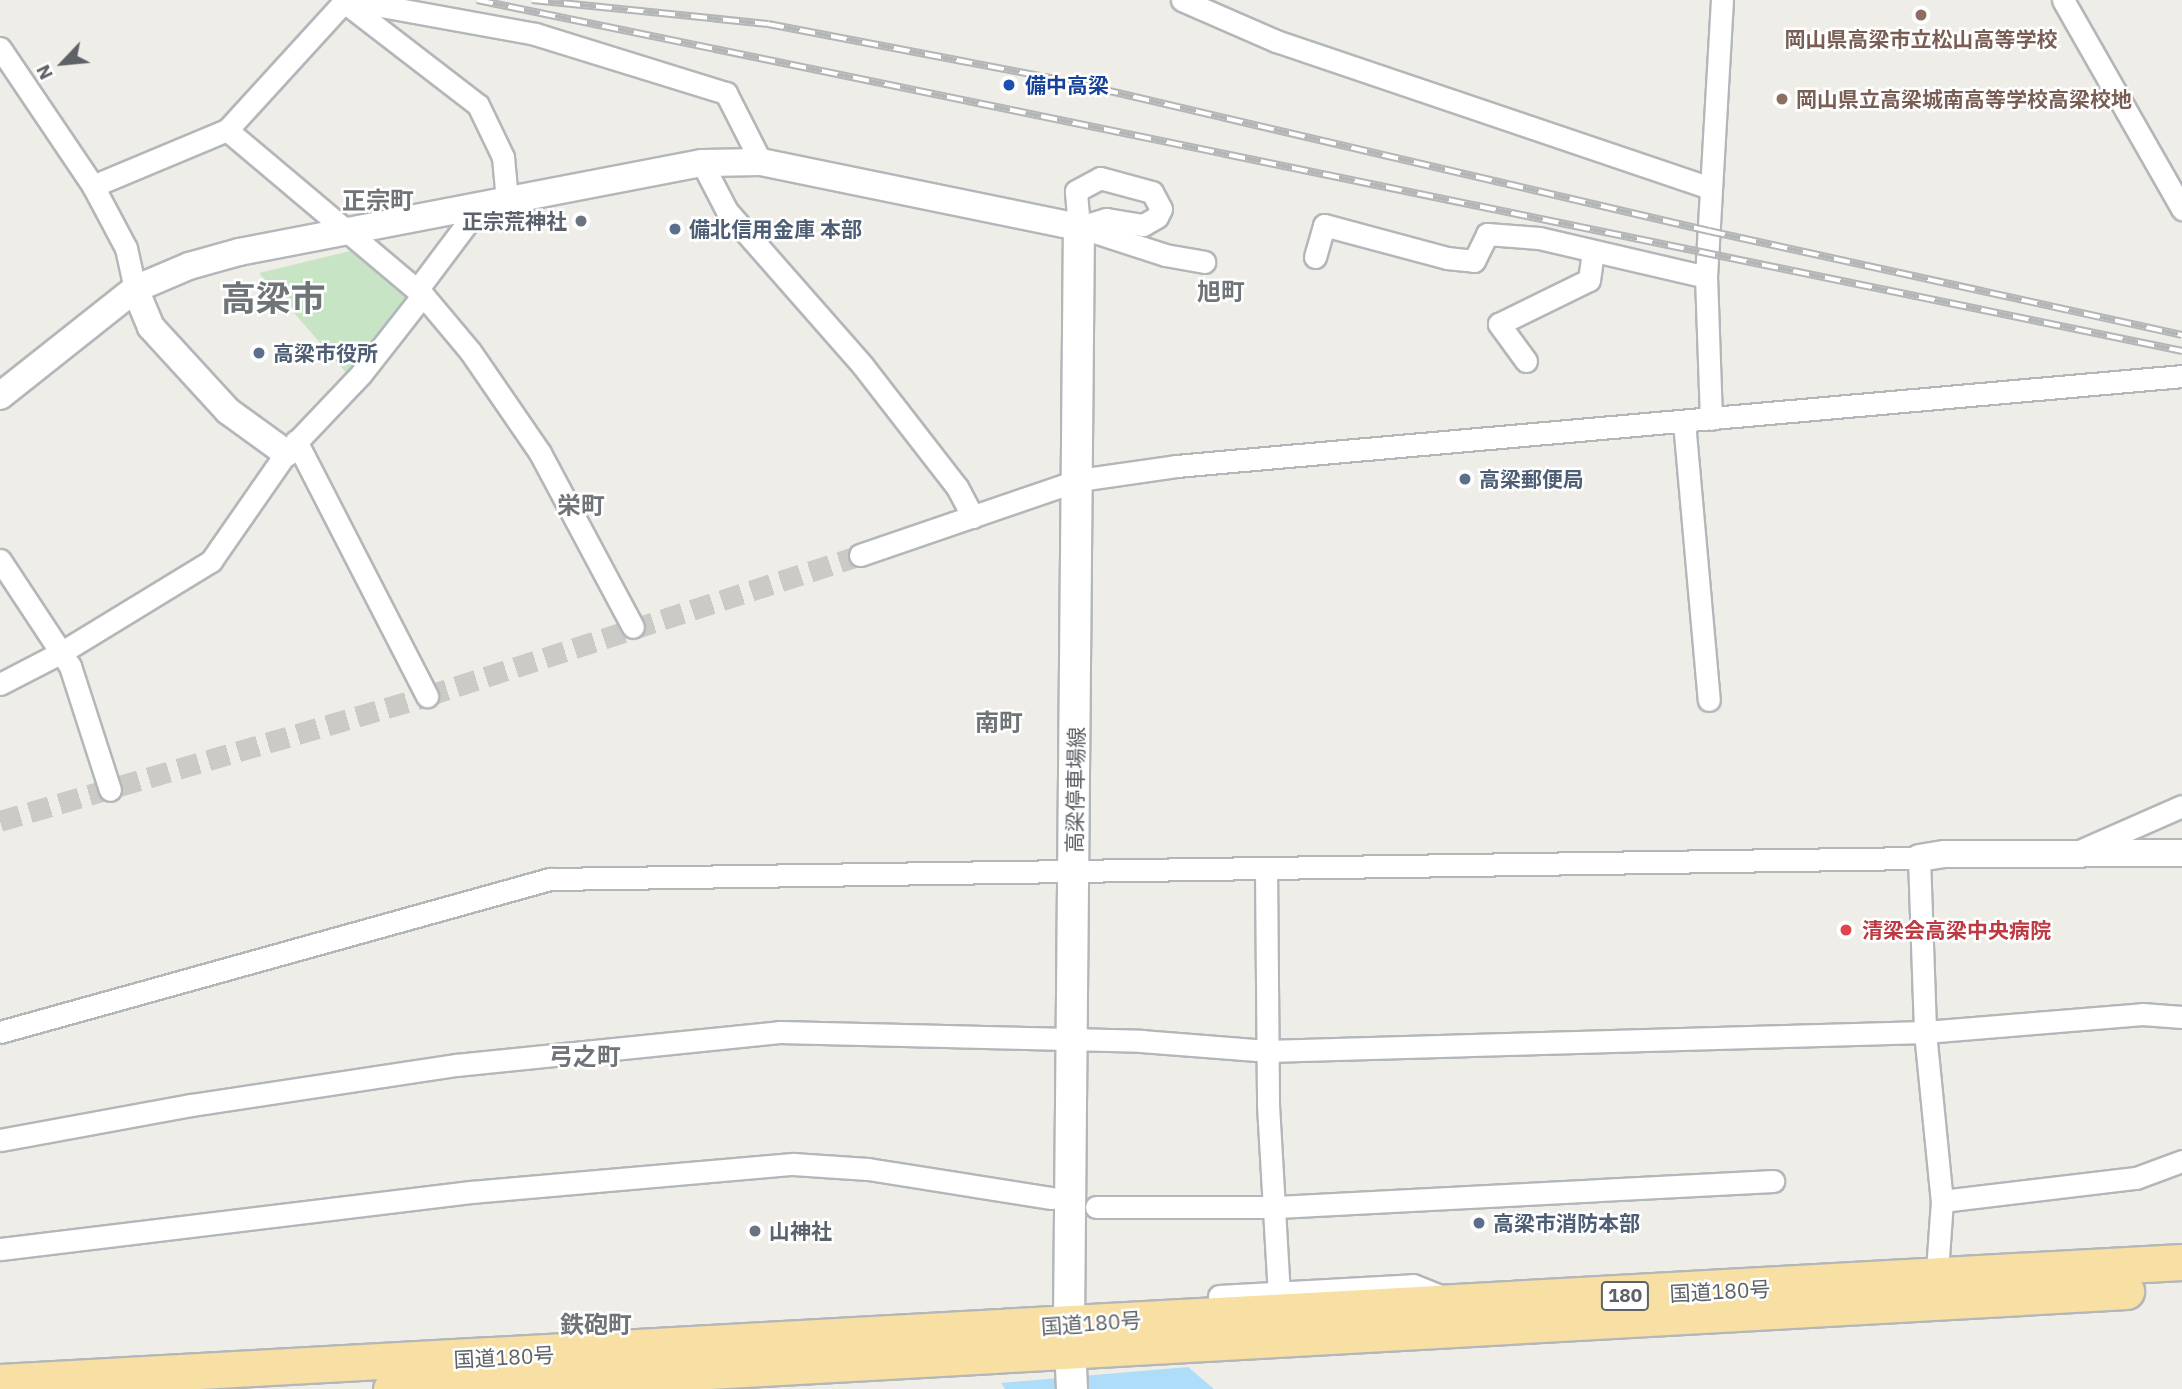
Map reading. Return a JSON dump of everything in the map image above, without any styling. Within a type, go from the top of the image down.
[{"type":"highway","name":"国道180号","points":[[391,1389],[1071,1361],[1935,1292],[2182,1262]]},
{"type":"highway","name":"国道180号","points":[[0,1382],[1071,1361],[1461,1305],[2182,1287]]},
{"type":"main road","name":"高梁停車場線","points":[[1071,1361],[1079,227]]},
{"type":"street","points":[[1182,0],[1276,41],[1710,188]]},
{"type":"street","points":[[1711,419],[1706,277],[1722,0]]},
{"type":"street","points":[[2063,0],[2182,209]]},
{"type":"street","points":[[93,186],[226,130],[342,1]]},
{"type":"street","points":[[342,1],[535,34],[726,93],[761,162]]},
{"type":"street","points":[[342,1],[478,105],[503,157],[507,200]]},
{"type":"street","points":[[0,48],[93,186],[126,248],[135,289],[151,327],[220,402],[265,442],[291,447]]},
{"type":"street","points":[[226,130],[343,231],[419,292],[470,351],[540,453],[633,627]]},
{"type":"street","points":[[0,396],[135,289],[239,252],[702,163],[761,162],[1079,227],[1165,255],[1204,262]]},
{"type":"street","points":[[702,163],[727,211],[863,366],[957,487],[973,517]]},
{"type":"street","points":[[0,684],[62,652],[211,561],[291,447],[361,374],[480,206]]},
{"type":"street","points":[[1315,257],[1324,225],[1474,261],[1487,234],[1539,238],[1706,277]]},
{"type":"street","points":[[1526,361],[1499,324],[1588,280],[1594,253]]},
{"type":"street","points":[[860,555],[1079,480],[1277,454],[1684,422],[2182,376]]},
{"type":"street","points":[[1684,422],[1709,699]]},
{"type":"street","points":[[291,447],[427,696]]},
{"type":"street","points":[[0,560],[70,666],[110,790]]},
{"type":"street","points":[[2070,855],[2182,806]]},
{"type":"street","points":[[0,1032],[550,879],[929,876],[1074,868],[1134,872],[1919,858],[1945,854],[2182,853]]},
{"type":"street","points":[[1919,858],[1925,1032],[1942,1201],[1935,1292]]},
{"type":"street","points":[[1266,868],[1267,1051],[1277,1207],[1279,1293]]},
{"type":"street","points":[[0,1140],[191,1105],[456,1065],[779,1032],[1074,1038],[1267,1051],[1925,1032],[2142,1014],[2182,1017]]},
{"type":"street","points":[[1942,1201],[2136,1178],[2182,1161]]},
{"type":"street","points":[[0,1249],[471,1192],[793,1164],[867,1169],[1052,1198]]},
{"type":"street","points":[[1096,1207],[1277,1207],[1773,1181]]},
{"type":"street","points":[[1219,1296],[1413,1285],[1461,1305]]},
{"type":"green space","points":[[354,250],[408,292],[409,303],[350,377],[259,273]]},
{"type":"water","points":[[1188,1367],[1214,1389],[1005,1389],[1001,1383]]},
{"type":"tunnel","points":[[0,821],[427,696],[860,555]]},
{"type":"railway","points":[[477,0],[2182,351]]},
{"type":"railway","points":[[532,0],[768,24],[1071,82],[1709,231],[2182,335]]},
{"type":"place","name":"岡山県高梁市立松山高等学校","points":[[1921,15]]},
{"type":"place","name":"備中高梁","points":[[1009,85]]},
{"type":"place","name":"岡山県立高梁城南高等学校高梁校地","points":[[1782,99]]},
{"type":"place","name":"正宗荒神社","points":[[581,221]]},
{"type":"place","name":"備北信用金庫 本部","points":[[675,229]]},
{"type":"place","name":"高梁市役所","points":[[259,353]]},
{"type":"place","name":"高梁郵便局","points":[[1465,479]]},
{"type":"place","name":"清梁会高梁中央病院","points":[[1846,930]]},
{"type":"place","name":"高梁市消防本部","points":[[1479,1223]]},
{"type":"place","name":"山神社","points":[[755,1231]]},
{"type":"district","name":"正宗町","points":[[378,201]]},
{"type":"district","name":"旭町","points":[[1221,292]]},
{"type":"district","name":"高梁市","points":[[273,298]]},
{"type":"district","name":"栄町","points":[[581,506]]},
{"type":"district","name":"南町","points":[[999,723]]},
{"type":"district","name":"弓之町","points":[[585,1057]]},
{"type":"district","name":"鉄砲町","points":[[596,1325]]}]
